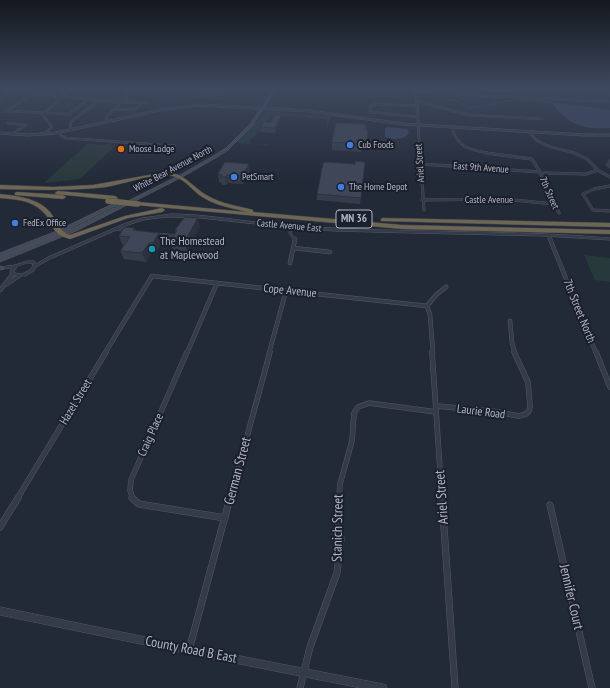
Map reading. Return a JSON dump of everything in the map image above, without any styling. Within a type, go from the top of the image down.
[{"type":"highway","points":[[0,187],[47,189],[77,188],[122,183],[166,174],[177,176],[207,198],[251,211]]},
{"type":"highway","name":"MN 36","points":[[0,187],[251,211],[369,220],[610,224]]},
{"type":"highway","name":"MN 36","points":[[0,192],[402,227],[550,233]]},
{"type":"highway","points":[[0,196],[23,199],[40,206],[48,213],[61,234],[74,236],[127,217],[151,211],[203,210]]},
{"type":"highway","points":[[550,233],[610,234]]},
{"type":"main road","name":"White Bear Avenue North","points":[[1,257],[61,234],[216,156],[227,149],[229,145],[247,129],[254,119]]},
{"type":"street","points":[[44,134],[52,128],[46,119]]},
{"type":"street","points":[[72,130],[70,125],[75,119]]},
{"type":"street","points":[[0,133],[44,134],[72,130],[121,119]]},
{"type":"street","points":[[373,119],[418,125],[584,135],[610,135]]},
{"type":"street","name":"Ariel Street","points":[[418,119],[422,200],[424,210]]},
{"type":"street","points":[[8,123],[26,125],[12,134]]},
{"type":"street","name":"7th Street","points":[[452,127],[454,137],[457,142],[467,147],[479,151],[532,159],[540,172],[558,213]]},
{"type":"street","points":[[60,132],[60,136],[66,138],[174,146]]},
{"type":"street","points":[[529,132],[532,138],[543,146],[578,154],[590,160],[598,170],[610,177]]},
{"type":"street","name":"East 9th Avenue","points":[[421,164],[540,172]]},
{"type":"street","points":[[544,173],[586,174],[598,170]]},
{"type":"street","points":[[610,186],[594,189],[583,194],[593,210],[610,211]]},
{"type":"street","name":"Castle Avenue","points":[[422,200],[503,199],[554,204]]},
{"type":"street","name":"Castle Avenue East","points":[[34,264],[140,219],[170,214],[291,226],[380,232],[550,233],[610,240]]},
{"type":"street","points":[[290,263],[295,239],[290,233],[291,226]]},
{"type":"street","points":[[115,230],[132,231]]},
{"type":"street","points":[[147,233],[176,236]]},
{"type":"street","name":"7th Street North","points":[[550,233],[610,387]]},
{"type":"street","points":[[293,248],[330,252]]},
{"type":"street","points":[[0,290],[19,276],[30,272],[34,264],[27,262],[1,269]]},
{"type":"street","points":[[5,285],[12,274],[13,269],[17,265]]},
{"type":"street","points":[[1,269],[19,276]]},
{"type":"street","name":"Cope Avenue","points":[[152,276],[428,306]]},
{"type":"street","name":"Hazel Street","points":[[0,527],[152,276]]},
{"type":"street","name":"Craig Place","points":[[217,283],[131,480],[129,489],[132,498],[139,504],[225,518]]},
{"type":"street","points":[[428,306],[436,294],[446,287]]},
{"type":"street","name":"German Street","points":[[189,650],[286,291]]},
{"type":"street","name":"Ariel Street","points":[[428,306],[430,315],[455,688]]},
{"type":"street","name":"Laurie Road","points":[[436,406],[519,416],[526,414],[530,408],[528,382],[514,351],[510,321]]},
{"type":"street","name":"Stanich Street","points":[[300,688],[310,646],[337,574],[341,539],[338,515],[340,484],[352,441],[354,413],[359,406],[373,404],[436,412]]},
{"type":"street","name":"Jennifer Court","points":[[550,505],[592,688]]},
{"type":"street","name":"County Road B East","points":[[0,611],[383,688]]},
{"type":"shaded area","points":[[258,119],[268,119],[261,132],[258,132],[249,142],[253,144],[239,143],[238,141]]},
{"type":"shaded area","points":[[326,119],[330,119],[327,127],[324,126],[326,126]]},
{"type":"shaded area","points":[[88,143],[106,145],[108,143],[113,143],[111,145],[115,146],[80,179],[44,183]]},
{"type":"shaded area","points":[[584,255],[610,258],[610,282],[595,280]]},
{"type":"water","points":[[568,119],[610,119],[610,128],[585,127]]},
{"type":"water","points":[[385,128],[407,129],[409,133],[401,138],[388,138],[385,137]]},
{"type":"building","points":[[272,119],[279,119],[275,128],[261,127],[264,122],[271,122]]},
{"type":"building","points":[[336,123],[366,124],[366,130],[368,130],[367,142],[362,141],[362,144],[332,142]]},
{"type":"building","name":"The Home Depot","points":[[355,161],[365,162],[361,198],[317,194],[323,163],[355,164]]},
{"type":"building","points":[[225,162],[249,164],[242,176],[227,175],[226,177],[220,177],[222,175],[218,174]]},
{"type":"building","points":[[185,217],[198,218],[184,243],[170,242],[177,230],[175,230]]},
{"type":"building","points":[[125,227],[135,228],[133,230],[159,233],[153,243],[149,243],[142,253],[120,251],[130,237],[119,236]]},
{"type":"place","name":"Cub Foods","points":[[350,145]]},
{"type":"place","name":"Moose Lodge","points":[[121,149]]},
{"type":"place","name":"PetSmart","points":[[234,177]]},
{"type":"place","name":"The Home Depot","points":[[341,187]]},
{"type":"place","name":"FedEx Office","points":[[15,223]]},
{"type":"place","name":"The Homestead at Maplewood","points":[[152,249]]}]
